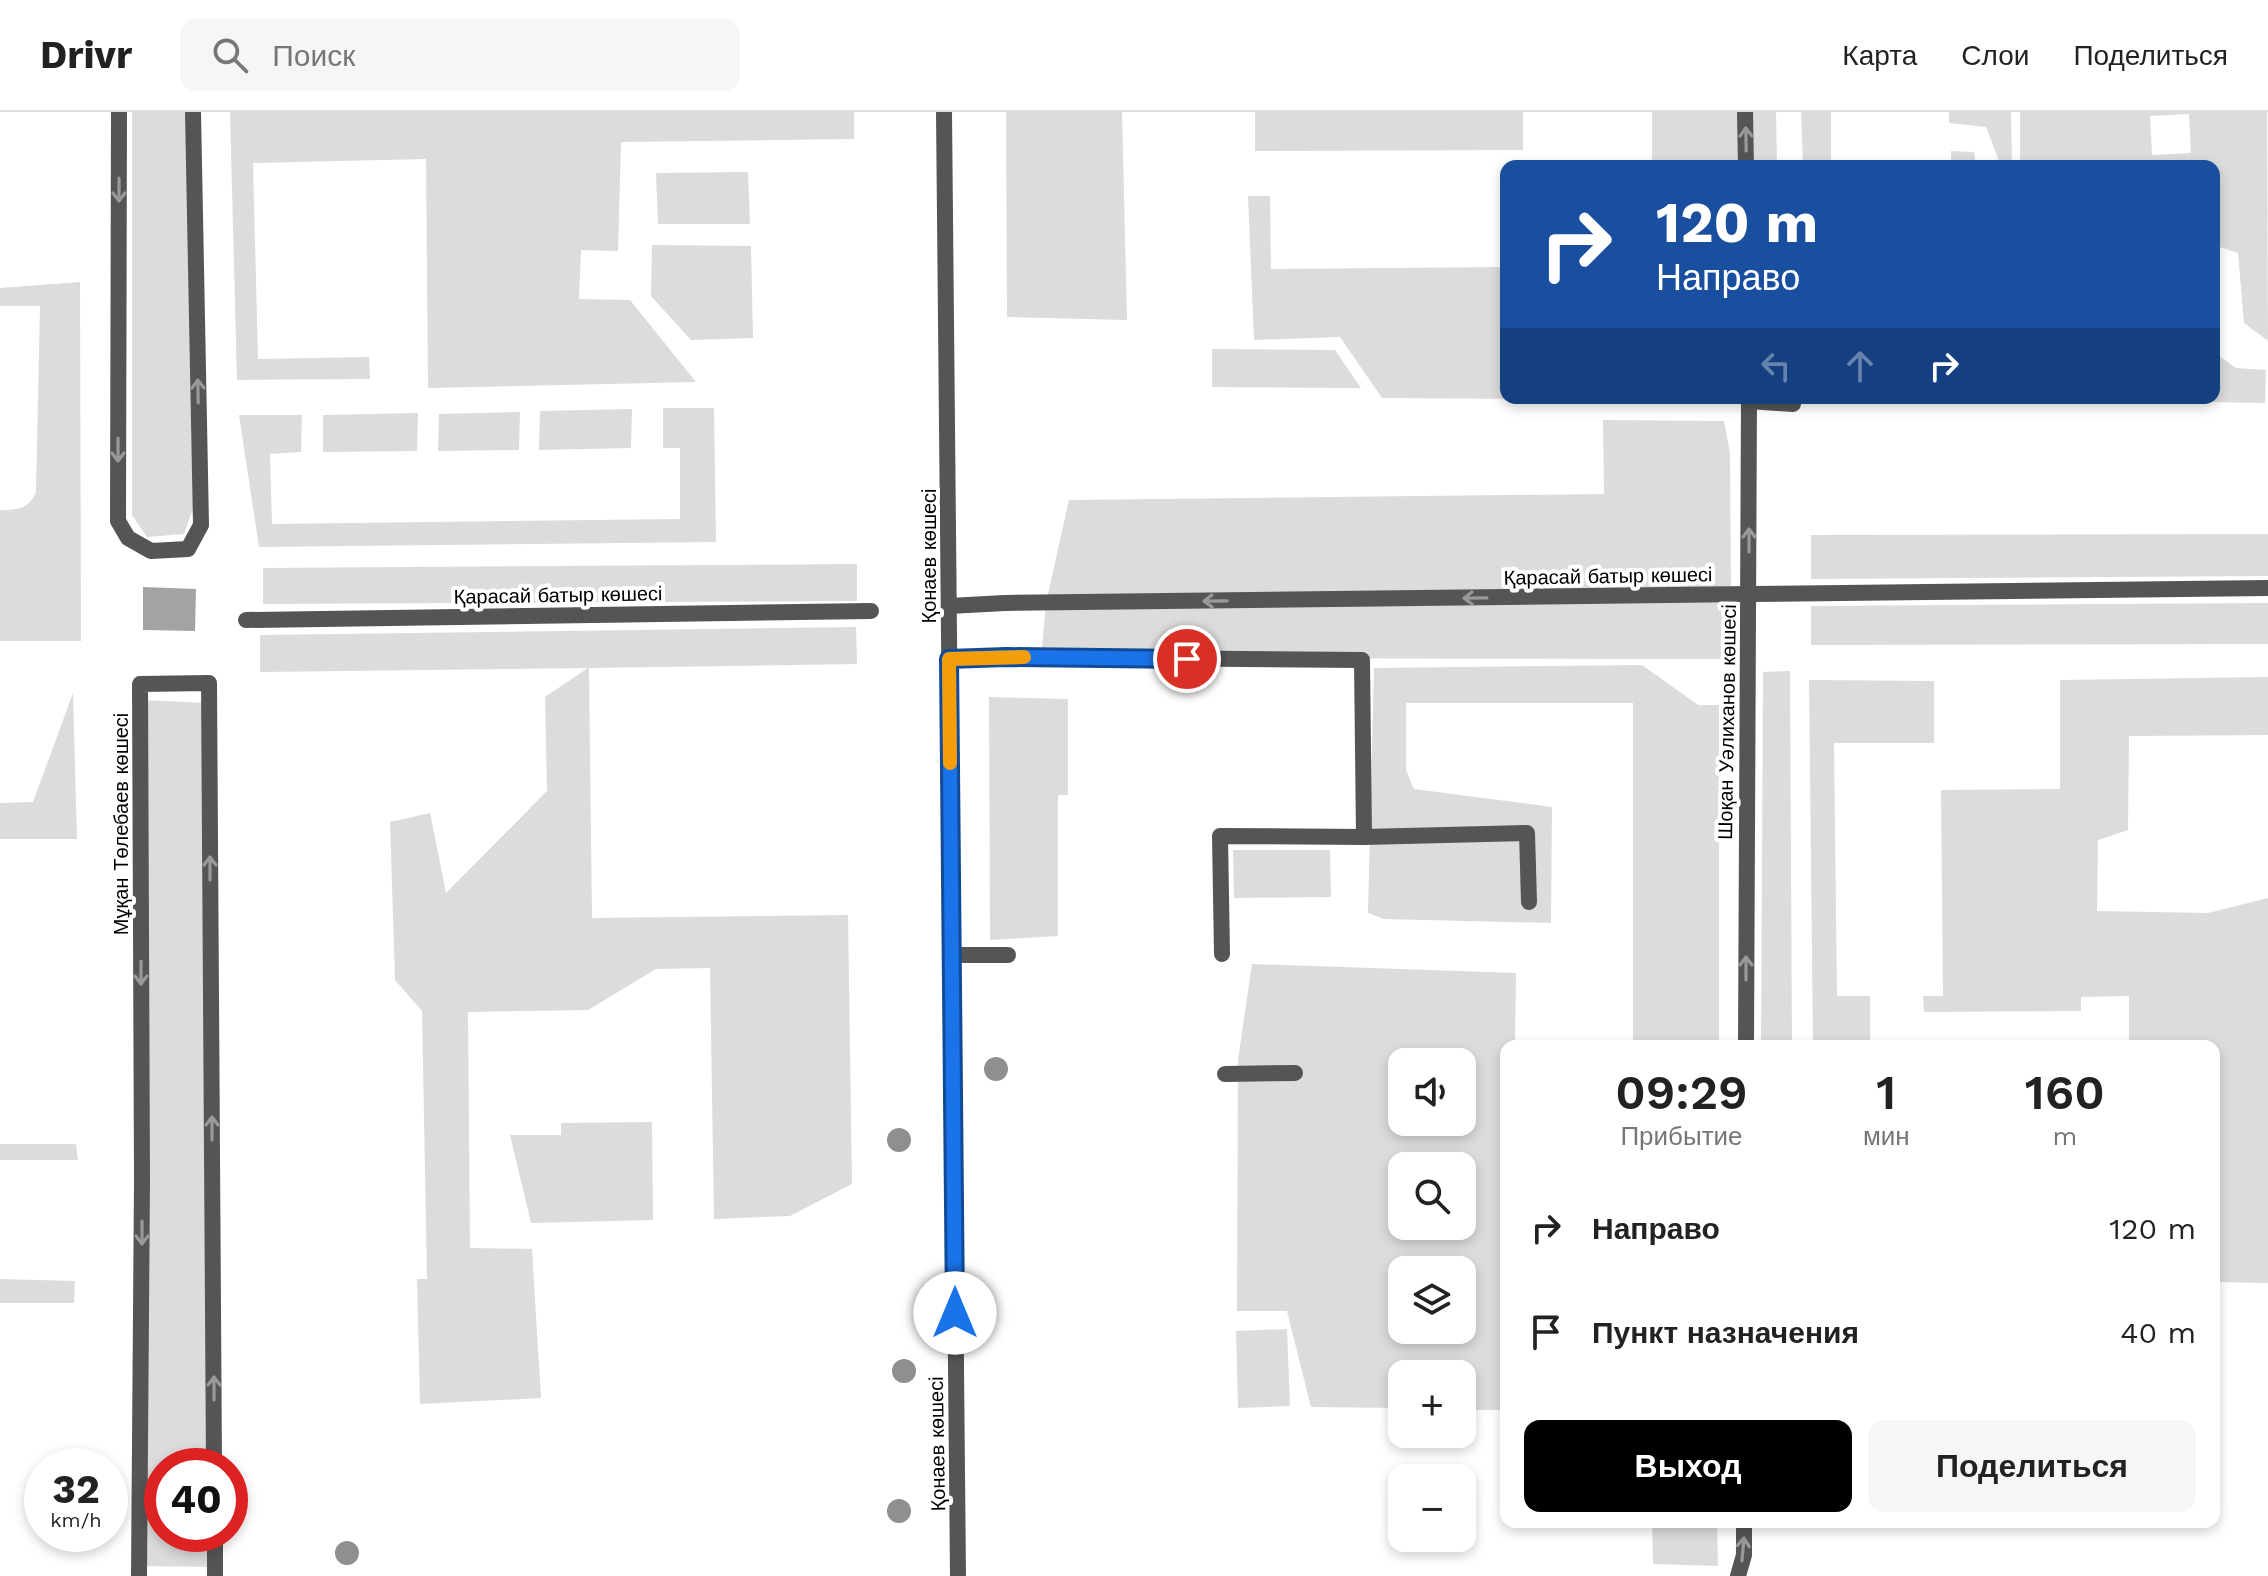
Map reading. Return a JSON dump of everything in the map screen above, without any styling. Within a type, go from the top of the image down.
[{"type":"street","points":[[119,112],[118,521],[128,538],[151,551],[188,549],[201,525],[193,112]]},
{"type":"street","name":"Қонаев көшесі","points":[[944,112],[958,1576]]},
{"type":"street","points":[[1745,112],[1746,160]]},
{"type":"street","name":"Шоқан Уәлиханов көшесі","points":[[1746,1040],[1749,404]]},
{"type":"street","name":"Қарасай батыр көшесі","points":[[949,606],[2268,588]]},
{"type":"street","name":"Қарасай батыр көшесі","points":[[246,620],[871,611]]},
{"type":"street","points":[[949,659],[1362,660],[1364,837]]},
{"type":"street","name":"Мұқан Төлебаев көшесі","points":[[139,1576],[142,1196],[140,684],[209,683],[214,1448]]},
{"type":"street","points":[[1222,954],[1220,836],[1364,837],[1527,833],[1529,902]]},
{"type":"street","points":[[953,955],[1008,955]]},
{"type":"street","points":[[1225,1074],[1295,1073]]},
{"type":"street","points":[[1738,1576],[1744,1555],[1744,1528]]},
{"type":"street","points":[[215,1552],[215,1576]]},
{"type":"shaded area","points":[[132,112],[186,112],[193,509],[184,534],[147,537],[132,515]]},
{"type":"shaded area","points":[[230,112],[854,112],[854,139],[621,142],[618,251],[581,250],[579,299],[630,300],[696,382],[428,388],[426,159],[253,163],[258,359],[369,357],[370,379],[237,380]]},
{"type":"shaded area","points":[[1006,112],[1122,112],[1127,320],[1007,317]]},
{"type":"shaded area","points":[[1255,112],[1523,112],[1523,150],[1255,151]]},
{"type":"shaded area","points":[[1652,112],[1776,112],[1777,160],[1652,160]]},
{"type":"shaded area","points":[[1801,112],[1831,112],[1831,160],[1803,160]]},
{"type":"shaded area","points":[[1949,112],[2011,112],[2012,160],[1999,160],[1986,127],[1949,123]]},
{"type":"shaded area","points":[[2020,112],[2267,112],[2268,341],[2244,323],[2238,253],[2220,247],[2220,160],[2020,160]],"holes":[[[2189,114],[2191,153],[2152,155],[2150,116]]]},
{"type":"shaded area","points":[[1951,151],[1974,152],[1975,160],[1951,160]]},
{"type":"shaded area","points":[[748,172],[750,224],[658,224],[656,173]]},
{"type":"shaded area","points":[[1248,196],[1270,196],[1271,269],[1500,267],[1500,399],[1382,398],[1340,337],[1254,340]]},
{"type":"shaded area","points":[[652,245],[751,246],[753,338],[691,340],[651,296]]},
{"type":"shaded area","points":[[80,282],[81,641],[0,641],[0,510],[22,507],[30,502],[36,492],[40,306],[0,306],[0,288]]},
{"type":"shaded area","points":[[1212,349],[1335,350],[1361,388],[1212,387]]},
{"type":"shaded area","points":[[2220,356],[2236,368],[2266,370],[2265,403],[2220,402]]},
{"type":"shaded area","points":[[663,408],[714,408],[716,542],[259,547],[239,415],[302,415],[301,452],[270,454],[272,524],[680,519],[680,448],[663,448]]},
{"type":"shaded area","points":[[632,409],[631,448],[539,450],[540,411]]},
{"type":"shaded area","points":[[520,412],[519,450],[438,451],[439,414]]},
{"type":"shaded area","points":[[418,413],[417,451],[323,452],[323,415]]},
{"type":"shaded area","points":[[1603,420],[1724,421],[1730,453],[1728,659],[1041,658],[1046,603],[1069,500],[1604,494]]},
{"type":"shaded area","points":[[2268,534],[2268,576],[1811,579],[1811,535]]},
{"type":"shaded area","points":[[857,564],[857,601],[263,604],[263,568]]},
{"type":"shaded area","points":[[143,587],[196,589],[195,631],[143,630]]},
{"type":"shaded area","points":[[2268,603],[2268,644],[1811,645],[1811,606]]},
{"type":"shaded area","points":[[856,627],[857,664],[589,668],[592,918],[848,915],[852,1184],[790,1216],[714,1219],[710,968],[656,969],[588,1010],[468,1012],[470,1248],[532,1249],[541,1398],[420,1404],[417,1279],[427,1279],[422,1011],[395,980],[390,822],[430,813],[446,893],[547,791],[545,697],[588,668],[260,672],[260,635]]},
{"type":"shaded area","points":[[1642,665],[1698,705],[1719,705],[1719,1040],[1633,1040],[1633,703],[1406,703],[1406,770],[1414,789],[1552,807],[1551,923],[1384,919],[1368,913],[1374,668]]},
{"type":"shaded area","points":[[1790,671],[1792,1040],[1761,1040],[1763,672]]},
{"type":"shaded area","points":[[2268,677],[2268,735],[2129,736],[2128,830],[2098,840],[2097,911],[2208,913],[2268,898],[2268,1283],[2220,1282],[2220,1040],[2129,1040],[2129,996],[2081,997],[2081,1011],[1924,1012],[1923,996],[1943,996],[1941,790],[2060,789],[2060,680]]},
{"type":"shaded area","points":[[1809,680],[1934,681],[1934,743],[1834,743],[1837,996],[1870,996],[1870,1040],[1813,1040]]},
{"type":"shaded area","points":[[73,693],[77,839],[0,839],[0,803],[33,802]]},
{"type":"shaded area","points":[[989,697],[1068,699],[1068,795],[1058,795],[1058,936],[990,940]]},
{"type":"shaded area","points":[[140,700],[209,703],[214,1448],[144,1448],[144,1552],[215,1552],[215,1567],[138,1566]]},
{"type":"shaded area","points":[[1233,850],[1330,850],[1331,897],[1234,898]]},
{"type":"shaded area","points":[[1252,964],[1516,973],[1515,1040],[1500,1040],[1500,1410],[1476,1410],[1476,1360],[1388,1360],[1388,1408],[1311,1407],[1287,1311],[1237,1311],[1238,1060]]},
{"type":"shaded area","points":[[652,1122],[653,1220],[531,1223],[510,1135],[561,1135],[561,1123]]},
{"type":"shaded area","points":[[0,1144],[76,1144],[78,1160],[0,1160]]},
{"type":"shaded area","points":[[0,1279],[75,1281],[74,1303],[0,1303]]},
{"type":"shaded area","points":[[1287,1329],[1290,1406],[1238,1408],[1236,1331]]},
{"type":"shaded area","points":[[1652,1528],[1717,1528],[1718,1566],[1653,1564]]},
{"type":"slow traffic","points":[[950,763],[949,659],[1024,657]]},
{"type":"route","points":[[955,1313],[949,659],[1187,659]]}]
